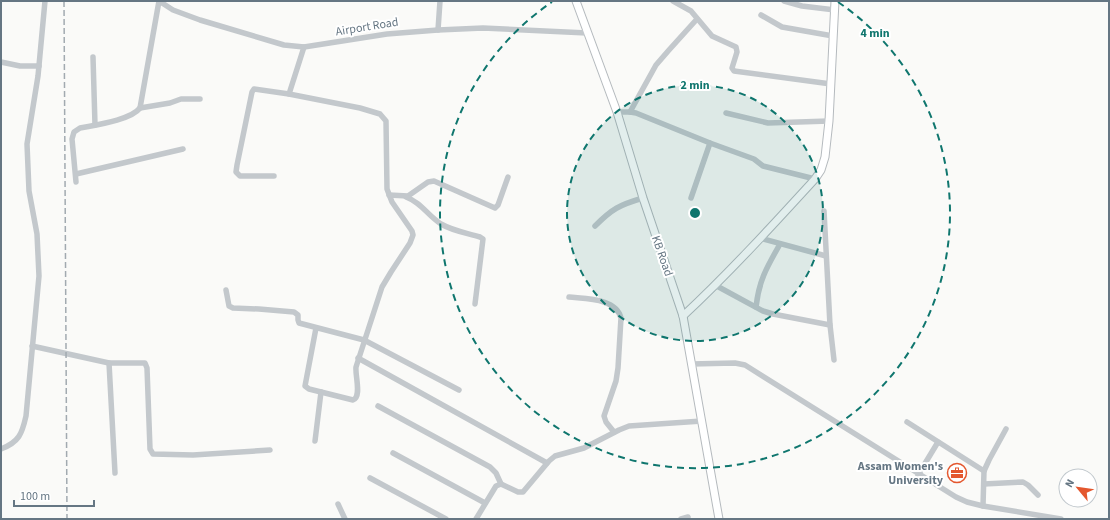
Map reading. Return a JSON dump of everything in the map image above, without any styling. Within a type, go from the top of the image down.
[{"type":"main road","name":"KB Road","points":[[576,1],[617,112],[643,198],[682,316],[719,519]]},
{"type":"main road","points":[[682,316],[715,285],[760,238],[815,179],[821,170],[825,157],[829,121],[835,1]]},
{"type":"street","points":[[1,449],[17,440],[24,425],[26,416],[38,292],[39,262],[37,234],[29,191],[27,144],[39,66],[45,1]]},
{"type":"street","points":[[76,182],[72,135],[76,130],[95,124],[129,117],[140,108],[159,1]]},
{"type":"street","name":"Airport Road","points":[[159,1],[173,10],[200,20],[284,45],[304,47],[387,34],[438,30],[483,28],[587,33]]},
{"type":"street","points":[[438,30],[440,1]]},
{"type":"street","points":[[673,1],[691,11],[712,36],[736,47],[737,52],[732,68],[734,71],[831,84]]},
{"type":"street","points":[[784,1],[802,6],[835,10]]},
{"type":"street","points":[[761,15],[782,27],[833,36]]},
{"type":"street","points":[[630,112],[656,65],[697,18]]},
{"type":"street","points":[[289,94],[304,47]]},
{"type":"street","points":[[93,57],[95,124]]},
{"type":"street","points":[[1,62],[20,66],[39,66]]},
{"type":"street","points":[[274,176],[240,176],[236,172],[252,90],[258,88],[360,108],[383,117],[387,126],[386,182],[389,195],[392,202],[412,231],[412,239],[382,287],[358,358],[355,372],[358,393],[357,398],[353,400],[306,388],[304,383],[316,328]]},
{"type":"street","points":[[140,108],[170,104],[184,99],[200,99]]},
{"type":"street","points":[[617,112],[630,112],[754,159],[763,166],[815,179]]},
{"type":"street","points":[[726,113],[768,123],[829,121]]},
{"type":"street","points":[[691,198],[710,143]]},
{"type":"street","points":[[76,174],[183,149]]},
{"type":"street","points":[[406,197],[428,182],[434,181],[495,208],[498,205],[508,177]]},
{"type":"street","points":[[389,195],[406,197],[417,202],[432,217],[446,226],[483,239],[475,304]]},
{"type":"street","points":[[595,226],[610,211],[620,205],[643,198]]},
{"type":"street","points":[[824,211],[830,325],[834,360]]},
{"type":"street","points":[[760,238],[826,256]]},
{"type":"street","points":[[756,307],[761,278],[780,244]]},
{"type":"street","points":[[715,285],[756,307],[773,314],[830,325]]},
{"type":"street","points":[[226,290],[229,306],[233,308],[294,312],[298,314],[299,323],[364,340],[460,390]]},
{"type":"street","points":[[569,297],[606,303],[614,307],[620,314],[621,318],[616,381],[604,416],[606,422],[614,432]]},
{"type":"street","points":[[32,346],[109,363],[145,363],[147,365],[150,449],[153,454],[193,454],[270,450]]},
{"type":"street","points":[[358,358],[547,463]]},
{"type":"street","points":[[691,364],[735,362],[745,365],[825,414],[956,498],[983,506],[1061,519]]},
{"type":"street","points":[[109,363],[115,473]]},
{"type":"street","points":[[315,441],[321,392]]},
{"type":"street","points":[[378,406],[490,467],[496,473],[501,484],[518,492],[523,492],[547,463],[555,456],[584,448],[624,427],[702,421]]},
{"type":"street","points":[[907,422],[984,471]]},
{"type":"street","points":[[983,506],[984,471],[1006,430]]},
{"type":"street","points":[[918,474],[938,442]]},
{"type":"street","points":[[392,453],[485,503]]},
{"type":"street","points":[[370,478],[446,519]]},
{"type":"street","points":[[984,484],[1023,482],[1038,495]]},
{"type":"street","points":[[476,519],[496,486],[501,484]]},
{"type":"street","points":[[338,504],[346,519]]},
{"type":"street","points":[[681,519],[688,517]]},
{"type":"railway","points":[[64,1],[67,519]]},
{"type":"place","name":"Assam Women's University","points":[[957,473]]}]
